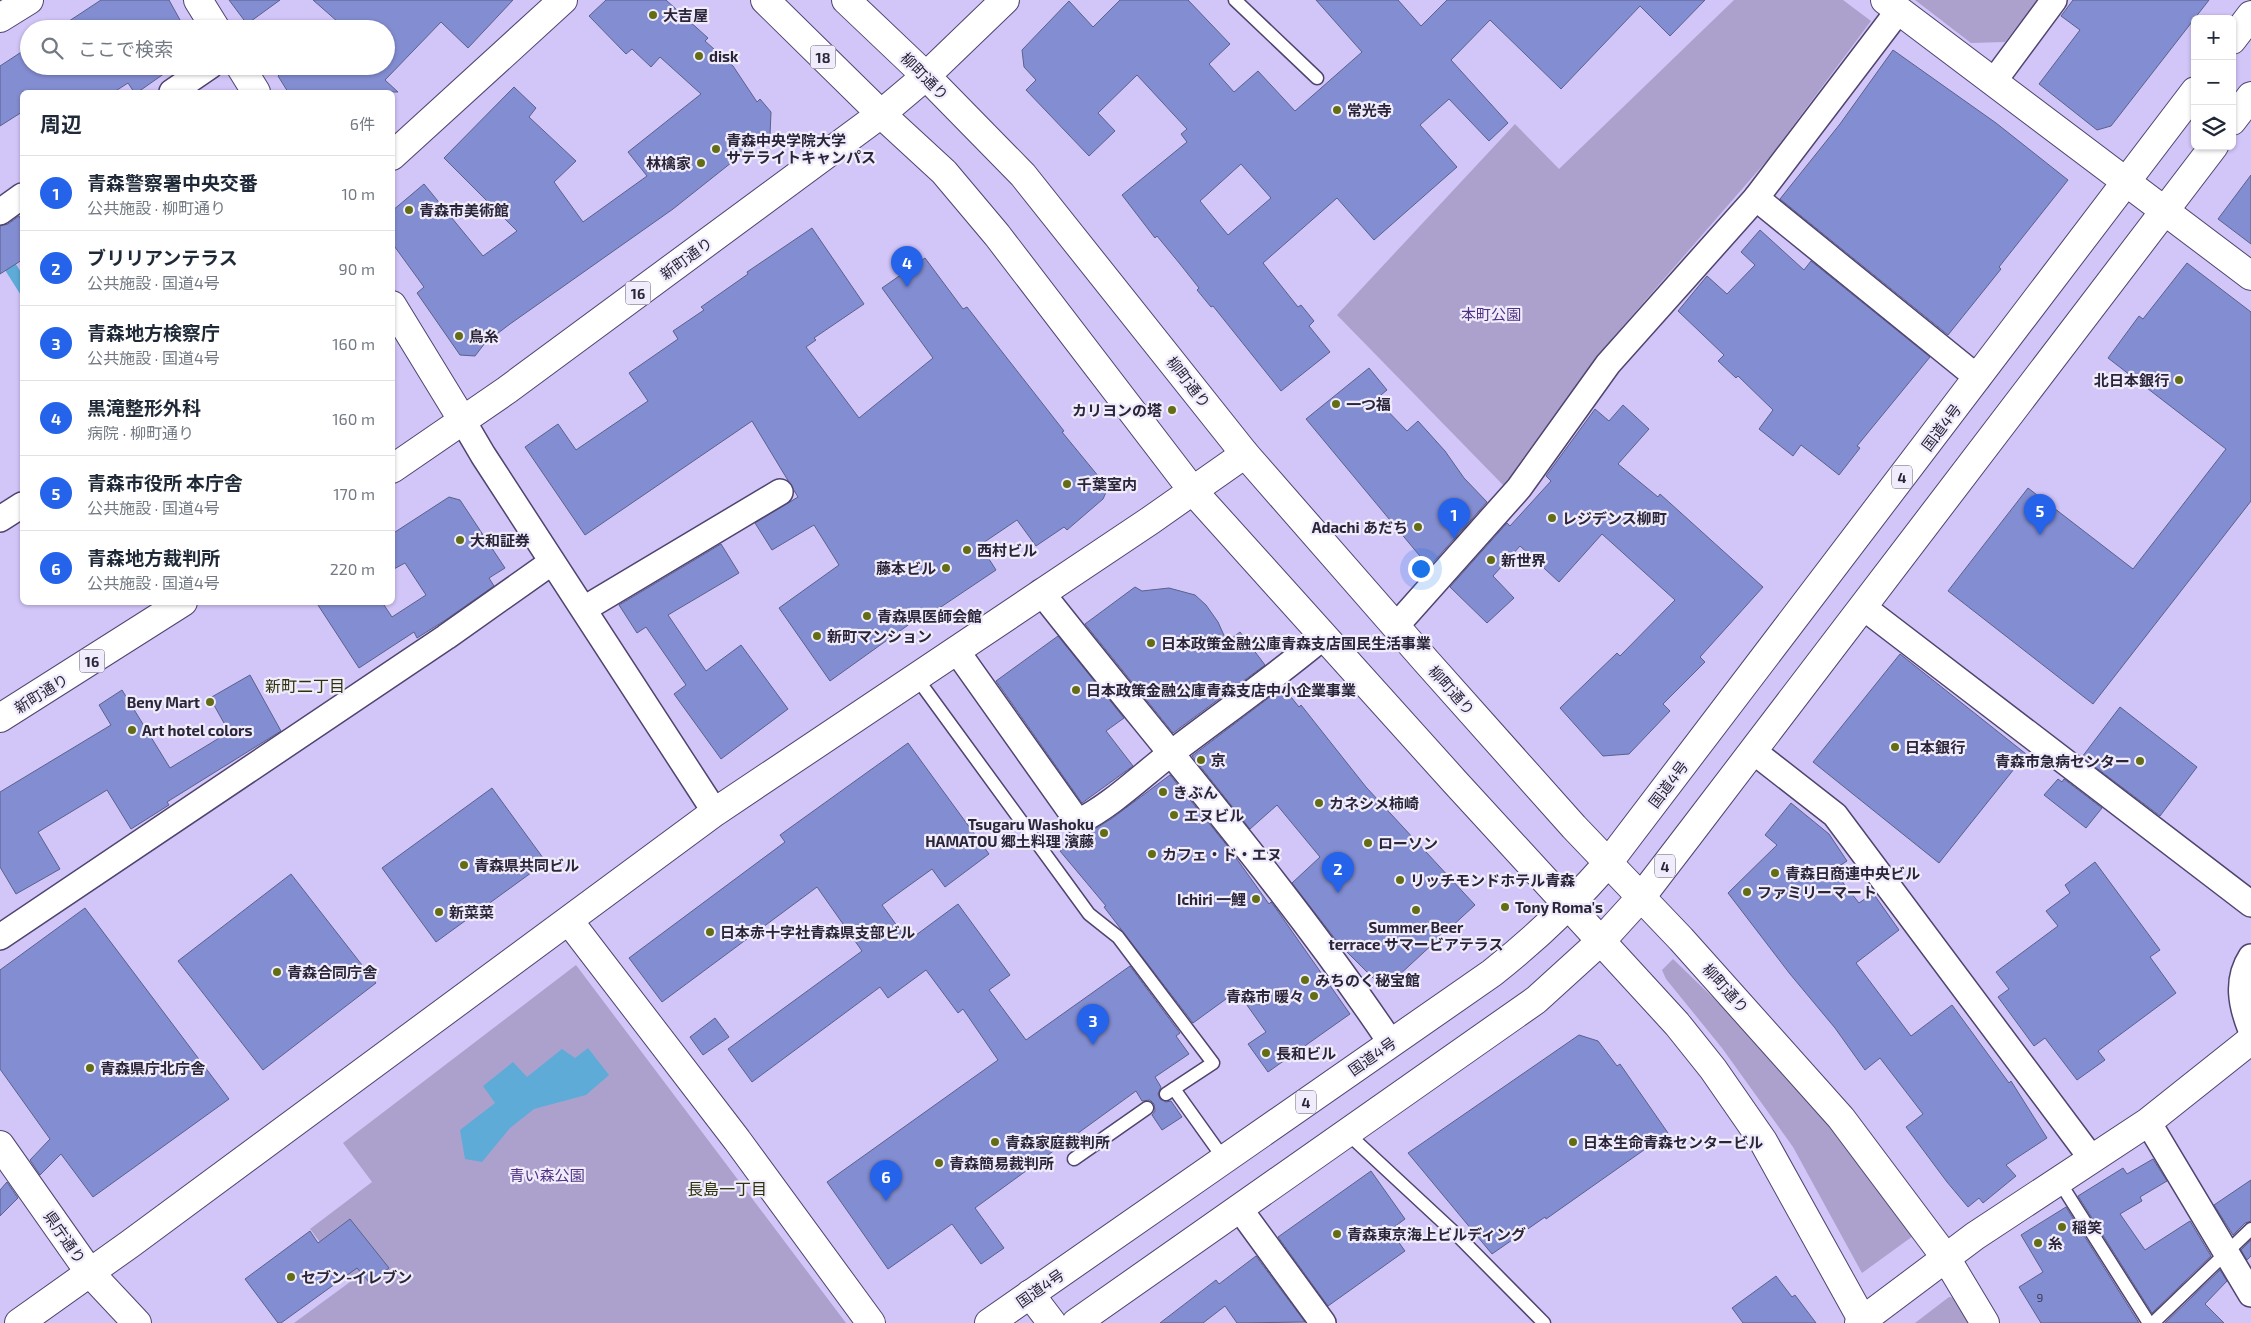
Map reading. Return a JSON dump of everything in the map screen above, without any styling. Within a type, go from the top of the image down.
[{"type":"main road","points":[[0,18],[29,0]]},
{"type":"main road","points":[[198,0],[210,20]]},
{"type":"main road","points":[[395,153],[564,0]]},
{"type":"main road","name":"18","points":[[765,0],[881,114]]},
{"type":"main road","name":"柳町通り","points":[[846,0],[926,76],[1023,175],[1245,454],[1464,705],[1608,863],[1642,896],[1841,1118],[1946,1258],[1985,1323]]},
{"type":"main road","name":"新町通り","points":[[395,467],[463,421],[881,114],[926,76],[1005,0]]},
{"type":"main road","points":[[1892,5],[2251,276]]},
{"type":"main road","points":[[2236,35],[2251,15]]},
{"type":"main road","points":[[246,75],[255,90]]},
{"type":"main road","name":"国道4号","points":[[990,1323],[1492,973],[1540,934],[1569,906],[1608,863],[2191,95]]},
{"type":"main road","points":[[2236,116],[2251,96]]},
{"type":"main road","points":[[881,114],[944,172],[991,228],[1193,491],[1323,637],[1678,1024],[1745,1114],[1772,1157],[1862,1322],[1946,1258],[2148,1122],[2251,1040]]},
{"type":"main road","name":"4","points":[[1076,1323],[1536,1000],[1602,940],[1642,896],[2211,150]]},
{"type":"main road","points":[[395,310],[463,421]]},
{"type":"main road","points":[[19,1323],[90,1273],[715,812],[1193,491],[1245,454]]},
{"type":"main road","name":"新町通り","points":[[0,718],[178,605]]},
{"type":"main road","points":[[569,921],[731,1132],[871,1323]]},
{"type":"main road","name":"県庁通り","points":[[0,1145],[90,1273],[137,1323]]},
{"type":"main road","points":[[1030,1294],[1052,1323]]},
{"type":"street","points":[[1994,81],[2054,0]]},
{"type":"street","points":[[1396,626],[1519,488],[1608,364],[1756,198],[1892,5]]},
{"type":"street","points":[[175,90],[197,75]]},
{"type":"street","points":[[0,212],[20,197]]},
{"type":"street","points":[[1756,198],[1978,378]]},
{"type":"street","points":[[463,421],[483,455],[715,812]]},
{"type":"street","points":[[584,608],[780,492]]},
{"type":"street","points":[[0,519],[20,506]]},
{"type":"street","points":[[0,937],[446,637],[552,562]]},
{"type":"street","points":[[1041,592],[1272,879],[1332,958],[1391,1043]]},
{"type":"street","points":[[1863,607],[2251,904]]},
{"type":"street","points":[[956,650],[1078,822],[1098,812],[1170,754],[1291,664],[1323,637]]},
{"type":"street","points":[[1753,751],[1835,815],[2092,1158]]},
{"type":"street","points":[[2251,957],[2243,969],[2240,984],[2243,1005],[2251,1030]]},
{"type":"street","points":[[2148,1122],[2251,1294]]},
{"type":"street","points":[[1239,1208],[1323,1323]]},
{"type":"lane","points":[[1235,0],[1317,78]]},
{"type":"lane","points":[[916,677],[1084,907],[1118,937],[1214,1063],[1170,1092],[1224,1159]]},
{"type":"lane","points":[[1074,1159],[1147,1108]]},
{"type":"lane","points":[[1346,1132],[1458,1236],[1544,1323]]},
{"type":"lane","points":[[2059,1181],[2149,1323]]},
{"type":"lane","points":[[2153,1323],[2251,1229]]},
{"type":"green space","name":"本町公園","points":[[1734,0],[1843,0],[1871,21],[1769,158],[1597,356],[1553,423],[1504,486],[1337,315],[1515,124],[1559,169]]},
{"type":"green space","points":[[1915,0],[2037,0],[2005,42],[1971,43]]},
{"type":"green space","points":[[1673,959],[1736,1020],[1837,1134],[1913,1236],[1862,1273],[1793,1147],[1722,1048],[1666,979],[1662,970]]},
{"type":"green space","name":"青い森公園","points":[[576,965],[846,1323],[294,1323],[350,1282],[310,1229],[372,1182],[343,1143]]},
{"type":"green space","points":[[1949,1297],[1956,1298],[1972,1323],[1915,1323]]},
{"type":"water","points":[[0,238],[20,271],[20,294],[5,270]]},
{"type":"water","points":[[588,1048],[609,1075],[586,1095],[534,1109],[510,1128],[482,1162],[465,1159],[460,1130],[495,1103],[483,1086],[513,1062],[527,1077],[562,1049],[575,1058]]},
{"type":"building","points":[[101,0],[169,0],[180,20],[71,20]]},
{"type":"building","points":[[229,0],[280,0],[252,20],[244,20]]},
{"type":"building","points":[[313,0],[513,0],[468,48],[441,22],[395,70],[395,20],[336,20]]},
{"type":"building","points":[[606,0],[666,0],[708,38],[705,41],[733,66],[757,102],[760,99],[771,112],[770,135],[753,149],[751,147],[673,209],[510,324],[485,343],[475,356],[460,355],[417,293],[424,287],[395,247],[395,208],[424,184],[483,256],[517,231],[444,158],[514,87],[536,108],[529,117],[576,161],[554,182],[583,222],[647,176],[628,152],[701,94],[660,57],[651,67],[632,49],[626,54],[589,16]]},
{"type":"building","points":[[1120,0],[1188,0],[1230,44],[1209,64],[1234,92],[1258,71],[1295,111],[1362,52],[1316,0],[1398,0],[1421,26],[1447,0],[1705,0],[1670,36],[1640,6],[1561,89],[1490,20],[1451,60],[1508,123],[1489,141],[1449,99],[1420,125],[1457,167],[1374,240],[1337,198],[1263,263],[1298,307],[1301,305],[1314,321],[1309,326],[1330,352],[1281,391],[1213,306],[1211,307],[1197,290],[1199,288],[1157,236],[1155,238],[1122,195],[1187,142],[1181,134],[1187,129],[1137,75],[1098,113],[1115,131],[1089,156],[1026,90],[1036,80],[1024,67],[1022,50],[1069,1],[1093,27]],"holes":[[[1241,164],[1271,198],[1228,235],[1200,201]]]},
{"type":"building","points":[[2073,0],[2209,0],[2197,15],[2191,15],[2191,23],[2111,126],[2097,130],[2039,84],[2080,30],[2061,16]]},
{"type":"building","points":[[1893,50],[1996,123],[2068,180],[1999,267],[2001,269],[1948,335],[1780,199],[1840,124]]},
{"type":"building","points":[[20,53],[20,75],[162,75],[141,90],[133,90],[128,83],[117,90],[20,90],[20,113],[0,126],[0,66]]},
{"type":"building","points":[[390,75],[385,80],[398,92],[395,92],[395,90],[287,90],[278,76]]},
{"type":"building","points":[[2251,175],[2251,244],[2218,219]]},
{"type":"building","points":[[19,216],[20,261],[0,274],[0,226],[8,224]]},
{"type":"building","points":[[812,228],[864,304],[814,338],[816,340],[806,347],[859,418],[933,358],[882,288],[925,258],[963,309],[967,307],[1064,431],[1062,432],[1108,488],[1103,499],[1067,530],[1064,527],[1036,546],[1017,520],[980,545],[996,570],[920,621],[918,618],[830,681],[779,608],[839,565],[814,525],[772,550],[755,523],[798,497],[752,421],[585,535],[525,447],[558,424],[576,450],[648,401],[629,373],[678,339],[673,331],[704,310],[701,307],[748,274],[747,272]]},
{"type":"building","points":[[1760,230],[1804,270],[1811,261],[1930,357],[1857,446],[1860,448],[1839,475],[1801,445],[1793,456],[1759,429],[1773,410],[1738,376],[1736,378],[1718,361],[1724,355],[1678,311],[1707,276],[1727,294],[1755,265],[1741,252]]},
{"type":"building","points":[[2187,263],[2251,312],[2251,501],[2093,704],[1948,591],[2028,488],[2133,569],[2226,449],[2108,358],[2139,316],[2143,319]]},
{"type":"building","points":[[1369,368],[1387,390],[1376,399],[1407,431],[1418,421],[1445,451],[1464,478],[1487,502],[1429,567],[1306,419]]},
{"type":"building","points":[[1623,405],[1649,429],[1618,464],[1658,497],[1660,494],[1763,587],[1700,657],[1705,662],[1663,704],[1670,711],[1629,754],[1603,756],[1560,708],[1617,653],[1620,656],[1675,600],[1602,534],[1559,582],[1520,546],[1493,576],[1514,598],[1487,623],[1450,587],[1507,523],[1510,526],[1551,481],[1546,476],[1595,409],[1609,421]]},
{"type":"building","points":[[449,497],[460,500],[505,568],[489,578],[494,586],[444,621],[417,638],[414,632],[359,668],[318,605],[384,605],[392,617],[426,595],[405,563],[395,568],[395,532]]},
{"type":"building","points":[[721,544],[739,573],[668,615],[706,671],[741,645],[788,709],[721,759],[674,694],[686,685],[646,627],[637,633],[619,605]]},
{"type":"building","points":[[1135,587],[1142,591],[1169,588],[1195,595],[1206,605],[1218,622],[1227,642],[1240,632],[1265,665],[1173,733],[1085,624]]},
{"type":"building","points":[[1058,636],[1124,718],[1106,731],[1133,766],[1082,803],[996,681]]},
{"type":"building","points":[[1900,654],[2026,754],[1939,863],[1813,762]]},
{"type":"building","points":[[250,675],[281,731],[167,802],[169,805],[131,829],[107,790],[38,832],[60,869],[16,894],[0,867],[0,792],[111,725],[99,705],[122,690],[170,768],[229,732],[210,698]]},
{"type":"building","points":[[1283,687],[1299,707],[1301,705],[1366,787],[1475,905],[1384,989],[1339,944],[1292,883],[1320,857],[1277,805],[1250,829],[1192,756]]},
{"type":"building","name":"青森市急病センター","points":[[2120,707],[2197,767],[2160,816],[2082,757]]},
{"type":"building","points":[[908,743],[989,854],[945,887],[932,869],[882,905],[908,941],[958,904],[1010,975],[989,990],[1026,1040],[1130,966],[1180,1033],[1176,1036],[1189,1054],[1155,1077],[1161,1087],[1158,1094],[1160,1099],[1166,1102],[1171,1101],[1182,1117],[1162,1130],[1152,1115],[1155,1111],[1154,1104],[1150,1100],[1142,1101],[1136,1091],[975,1208],[1004,1248],[981,1264],[952,1224],[888,1269],[827,1182],[998,1060],[963,1009],[958,1013],[926,970],[888,998],[880,987],[752,1082],[728,1049],[862,951],[817,887],[662,1002],[629,958],[785,842],[780,835]]},
{"type":"building","points":[[1170,775],[1229,848],[1269,904],[1271,902],[1350,1014],[1268,1072],[1248,1044],[1266,1032],[1237,991],[1193,1023],[1104,907],[1106,906],[1060,851],[1078,836],[1085,835],[1111,819]]},
{"type":"building","points":[[2058,779],[2062,782],[2064,779],[2102,808],[2086,828],[2044,795]]},
{"type":"building","name":"青森県共同ビル","points":[[492,788],[546,862],[436,942],[382,868]]},
{"type":"building","points":[[1791,803],[1829,834],[1847,861],[1833,870],[1859,903],[1873,893],[1899,930],[1856,963],[1911,1036],[1952,1005],[2009,1083],[2011,1081],[2047,1138],[2006,1165],[2016,1176],[1983,1203],[1979,1198],[1968,1207],[1947,1182],[1906,1127],[1923,1114],[1880,1058],[1865,1070],[1835,1028],[1790,974],[1728,893],[1777,845],[1765,835]]},
{"type":"building","points":[[2095,862],[2160,950],[2150,957],[2176,993],[2098,1051],[2105,1060],[2077,1080],[2045,1038],[2034,1046],[1998,997],[2009,989],[1996,972],[2058,926],[2046,911],[2070,893],[2065,885]]},
{"type":"building","name":"青森合同庁舎","points":[[291,874],[376,983],[263,1070],[178,961]]},
{"type":"building","points":[[85,908],[229,1099],[93,1197],[61,1154],[40,1175],[30,1160],[50,1139],[0,1069],[0,970]]},
{"type":"building","points":[[715,1018],[729,1037],[703,1055],[690,1037]]},
{"type":"building","points":[[1579,1035],[1598,1041],[1617,1066],[1620,1064],[1668,1133],[1546,1219],[1545,1217],[1492,1254],[1408,1153]]},
{"type":"building","points":[[2153,1159],[2167,1181],[2140,1197],[2142,1201],[2120,1214],[2145,1250],[2190,1221],[2211,1256],[2152,1313],[2078,1196],[2123,1168],[2127,1174]]},
{"type":"building","name":"青森東京海上ビルディング","points":[[1371,1171],[1405,1219],[1390,1230],[1405,1251],[1328,1306],[1278,1237]]},
{"type":"building","points":[[2251,1180],[2251,1221],[2245,1223],[2233,1235],[2214,1205]]},
{"type":"building","points":[[7,1182],[18,1198],[0,1216],[0,1190]]},
{"type":"building","points":[[2066,1207],[2139,1323],[2041,1323],[2019,1287],[2043,1272],[2021,1235]]},
{"type":"building","points":[[350,1219],[389,1268],[370,1283],[357,1268],[281,1323],[278,1323],[245,1279],[310,1231],[318,1243]]},
{"type":"building","points":[[2251,1240],[2251,1256],[2247,1260],[2241,1250]]},
{"type":"building","points":[[1256,1256],[1305,1322],[1237,1323],[1225,1306],[1203,1323],[1160,1323],[1216,1280],[1219,1284]]},
{"type":"building","points":[[2220,1270],[2227,1281],[2205,1304],[2224,1323],[2165,1323]]},
{"type":"building","points":[[1776,1276],[1792,1297],[1795,1295],[1816,1323],[1743,1323],[1732,1308]]},
{"type":"place","name":"大吉屋","points":[[653,15]]},
{"type":"place","name":"disk","points":[[699,56]]},
{"type":"place","name":"常光寺","points":[[1337,110]]},
{"type":"place","name":"青森中央学院大学 サテライトキャンパス","points":[[716,149]]},
{"type":"place","name":"林檎家","points":[[701,163]]},
{"type":"place","name":"青森市美術館","points":[[409,210]]},
{"type":"place","name":"黒滝整形外科","points":[[907,287]]},
{"type":"place","name":"鳥糸","points":[[459,336]]},
{"type":"place","name":"北日本銀行","points":[[2179,380]]},
{"type":"place","name":"一つ福","points":[[1336,404]]},
{"type":"place","name":"カリヨンの塔","points":[[1172,410]]},
{"type":"place","name":"千葉室内","points":[[1067,484]]},
{"type":"place","name":"レジデンス柳町","points":[[1552,518]]},
{"type":"place","name":"Adachi あだち","points":[[1418,527]]},
{"type":"place","name":"青森市役所 本庁舎","points":[[2040,535]]},
{"type":"place","name":"青森警察署中央交番","points":[[1454,539]]},
{"type":"place","name":"大和証券","points":[[460,540]]},
{"type":"place","name":"西村ビル","points":[[967,550]]},
{"type":"place","name":"新世界","points":[[1491,560]]},
{"type":"place","name":"藤本ビル","points":[[946,568]]},
{"type":"place","name":"青森県医師会館","points":[[867,616]]},
{"type":"place","name":"新町マンション","points":[[817,636]]},
{"type":"place","name":"日本政策金融公庫青森支店国民生活事業","points":[[1151,643]]},
{"type":"place","name":"日本政策金融公庫青森支店中小企業事業","points":[[1076,690]]},
{"type":"place","name":"Beny Mart","points":[[210,702]]},
{"type":"place","name":"Art hotel colors","points":[[132,730]]},
{"type":"place","name":"日本銀行","points":[[1895,747]]},
{"type":"place","name":"京","points":[[1201,760]]},
{"type":"place","name":"青森市急病センター","points":[[2140,761]]},
{"type":"place","name":"きぶん","points":[[1163,792]]},
{"type":"place","name":"カネシメ柿崎","points":[[1319,803]]},
{"type":"place","name":"エヌビル","points":[[1174,815]]},
{"type":"place","name":"Tsugaru Washoku HAMATOU 郷土料理 濱藤","points":[[1104,833]]},
{"type":"place","name":"ローソン","points":[[1368,843]]},
{"type":"place","name":"カフェ・ド・エヌ","points":[[1152,854]]},
{"type":"place","name":"青森県共同ビル","points":[[464,865]]},
{"type":"place","name":"青森日商連中央ビル","points":[[1775,873]]},
{"type":"place","name":"リッチモンドホテル青森","points":[[1400,880]]},
{"type":"place","name":"ファミリーマート","points":[[1747,892]]},
{"type":"place","name":"ブリリアンテラス","points":[[1338,893]]},
{"type":"place","name":"Ichiri 一鯉","points":[[1256,899]]},
{"type":"place","name":"Tony Roma's","points":[[1505,907]]},
{"type":"place","name":"Summer Beer terrace サマービアテラス","points":[[1416,910]]},
{"type":"place","name":"新菜菜","points":[[439,912]]},
{"type":"place","name":"日本赤十字社青森県支部ビル","points":[[710,932]]},
{"type":"place","name":"青森合同庁舎","points":[[277,972]]},
{"type":"place","name":"みちのく秘宝館","points":[[1305,980]]},
{"type":"place","name":"青森市 暖々","points":[[1314,996]]},
{"type":"place","name":"青森地方検察庁","points":[[1093,1045]]},
{"type":"place","name":"長和ビル","points":[[1266,1053]]},
{"type":"place","name":"青森県庁北庁舎","points":[[90,1068]]},
{"type":"place","name":"青森家庭裁判所","points":[[995,1142]]},
{"type":"place","name":"日本生命青森センタービル","points":[[1573,1142]]},
{"type":"place","name":"青森簡易裁判所","points":[[939,1163]]},
{"type":"place","name":"青森地方裁判所","points":[[886,1201]]},
{"type":"place","name":"稲笑","points":[[2062,1227]]},
{"type":"place","name":"青森東京海上ビルディング","points":[[1337,1234]]},
{"type":"place","name":"糸","points":[[2038,1243]]},
{"type":"place","name":"セブン-イレブン","points":[[291,1277]]},
{"type":"district","name":"新町二丁目","points":[[305,685]]},
{"type":"district","name":"長島一丁目","points":[[727,1188]]}]
